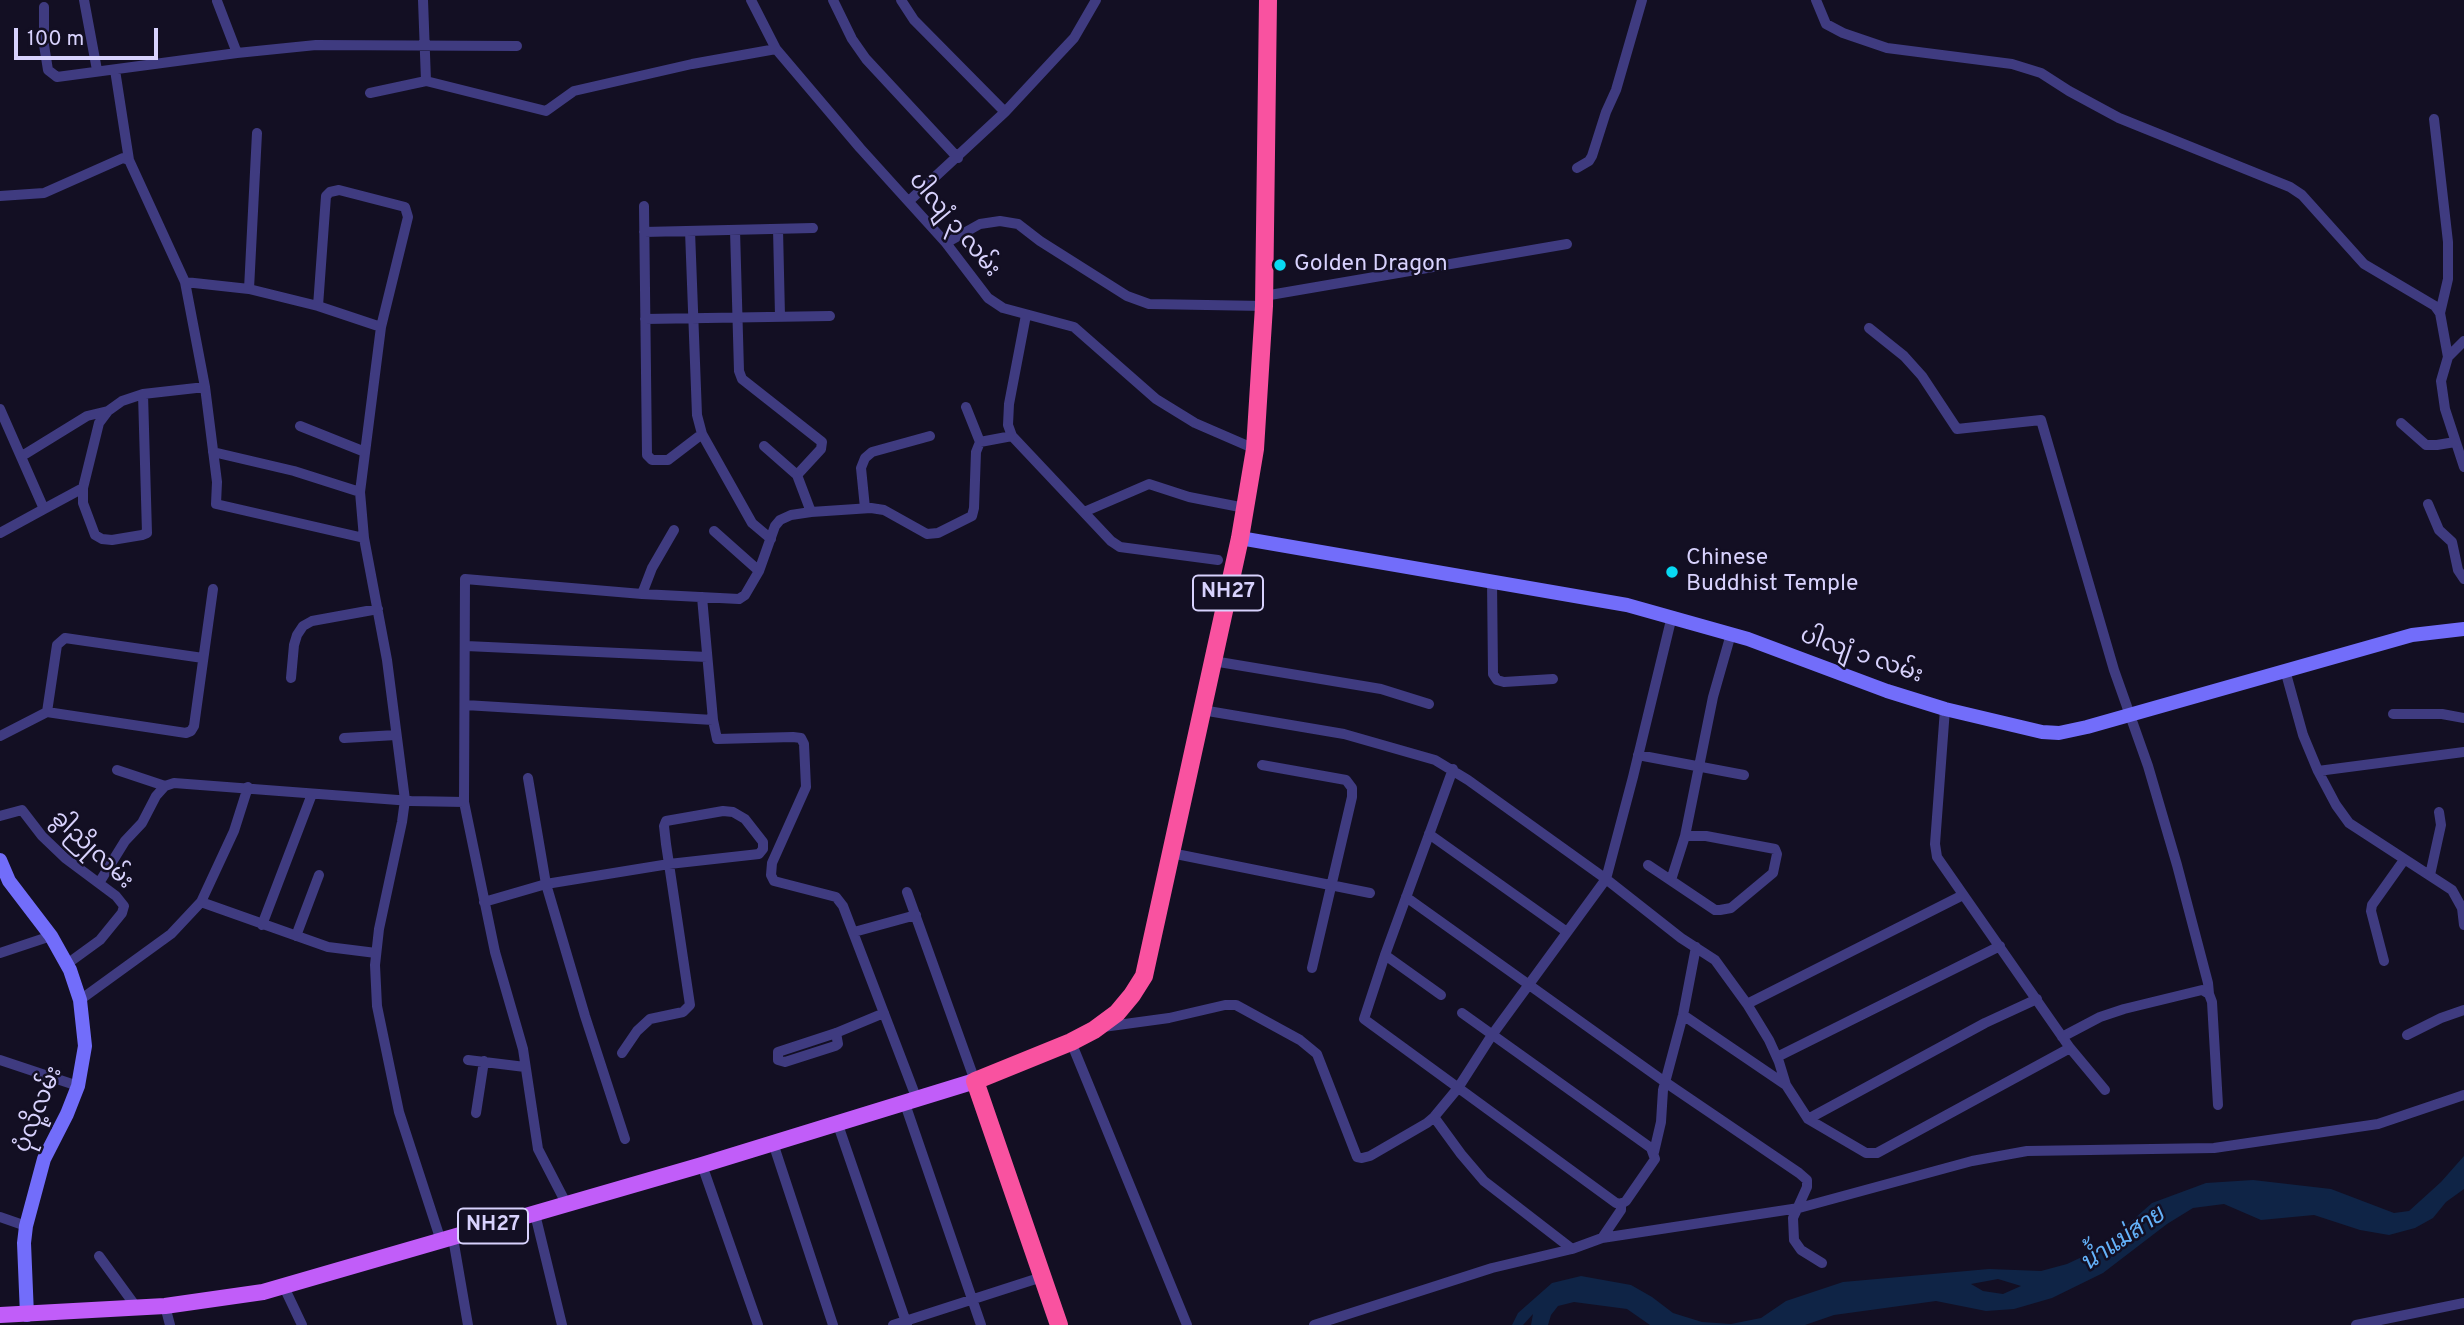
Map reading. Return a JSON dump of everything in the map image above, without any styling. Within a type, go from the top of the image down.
[{"type":"highway","name":"NH27","points":[[975,1080],[1071,1042],[1096,1028],[1117,1013],[1144,976],[1240,538],[1255,449],[1264,301],[1268,0]]},
{"type":"highway","points":[[975,1080],[1059,1325]]},
{"type":"main road","name":"NH27","points":[[0,1315],[27,1320],[215,1301],[284,1287],[702,1165],[975,1080]]},
{"type":"street","points":[[84,0],[97,70]]},
{"type":"street","points":[[424,0],[426,81]]},
{"type":"street","points":[[833,0],[852,39],[866,59],[958,158]]},
{"type":"street","points":[[901,0],[914,20],[1005,112]]},
{"type":"street","points":[[909,201],[1005,112],[1074,38],[1096,0]]},
{"type":"street","points":[[1577,168],[1592,156],[1616,90],[1642,0]]},
{"type":"street","points":[[1816,0],[1826,24],[1843,33],[1887,48],[2012,64],[2041,73],[2119,118],[2290,187],[2302,195],[2364,264],[2425,299],[2440,313]]},
{"type":"street","points":[[217,1],[237,53]]},
{"type":"street","name":"ပါလျံ ၃ လမ်း","points":[[755,1],[776,49],[946,243],[988,298],[1003,308],[1074,327],[1156,398],[1195,423],[1255,449]]},
{"type":"street","points":[[44,8],[44,45],[48,70],[57,77],[237,53],[316,46],[517,46]]},
{"type":"street","points":[[370,93],[426,81],[546,111],[574,91],[692,64],[776,49]]},
{"type":"street","points":[[115,70],[129,160],[185,282],[205,387],[216,504],[365,538]]},
{"type":"street","points":[[2434,119],[2448,242],[2448,279],[2440,313],[2448,357],[2441,382],[2445,409],[2464,467]]},
{"type":"street","points":[[249,289],[257,133]]},
{"type":"street","points":[[0,195],[44,193],[124,159],[129,160]]},
{"type":"street","points":[[318,306],[326,196],[339,190],[405,207],[408,217],[381,327],[360,492],[405,800],[379,929],[376,953],[377,1006],[399,1112],[447,1240],[468,1325]]},
{"type":"street","points":[[644,206],[647,455],[652,460],[668,460],[702,434]]},
{"type":"street","points":[[946,243],[980,224],[1000,221],[1018,223],[1040,241],[1127,296],[1149,304],[1264,301],[1567,244]]},
{"type":"street","points":[[644,232],[813,228]]},
{"type":"street","points":[[778,229],[780,316]]},
{"type":"street","points":[[735,230],[739,371],[743,379],[822,442],[821,449],[797,475]]},
{"type":"street","points":[[690,231],[697,415],[702,434],[752,523],[771,539]]},
{"type":"street","points":[[185,282],[249,289],[318,306],[381,327]]},
{"type":"street","points":[[1026,315],[1009,404],[1008,425],[1012,436],[1111,541],[1120,547],[1217,560]]},
{"type":"street","points":[[645,319],[830,316]]},
{"type":"street","points":[[1869,328],[1904,356],[1922,376],[1957,429],[2040,420],[2113,670],[2131,716],[2177,864],[2208,983],[2208,994],[2212,1002],[2218,1105]]},
{"type":"street","points":[[2448,357],[2464,341]]},
{"type":"street","points":[[143,394],[147,533],[112,540],[102,539],[95,535],[83,503],[83,488],[99,423],[108,411],[122,401],[143,394],[205,387]]},
{"type":"street","points":[[567,1205],[538,1149],[523,1049],[495,952],[464,802],[465,579],[739,599],[746,595],[759,571],[775,526],[780,520],[791,515],[865,508],[884,510],[927,534],[939,533],[972,516],[974,508],[976,453],[980,442],[966,407]]},
{"type":"street","points":[[0,409],[44,509]]},
{"type":"street","points":[[22,456],[87,416],[108,411]]},
{"type":"street","points":[[2401,423],[2426,444],[2437,446],[2455,442]]},
{"type":"street","points":[[300,426],[365,452]]},
{"type":"street","points":[[865,508],[861,468],[865,458],[872,452],[930,436]]},
{"type":"street","points":[[980,442],[1012,436]]},
{"type":"street","points":[[764,446],[797,475],[811,512]]},
{"type":"street","points":[[213,452],[294,471],[360,492]]},
{"type":"street","points":[[1084,512],[1149,484],[1189,497],[1245,508]]},
{"type":"street","points":[[0,533],[83,488]]},
{"type":"street","points":[[2428,504],[2439,530],[2452,542],[2458,570],[2464,579]]},
{"type":"street","points":[[642,594],[652,568],[674,530]]},
{"type":"street","points":[[715,531],[759,571]]},
{"type":"street","name":"ပါလျံ ၁ လမ်း","points":[[1240,538],[1626,605],[1672,616],[1731,634],[1887,691],[1945,709],[2042,732],[2059,733],[2131,716],[2412,635],[2464,629]]},
{"type":"street","points":[[1492,581],[1493,674],[1497,680],[1504,682],[1553,679]]},
{"type":"street","points":[[0,736],[47,712],[186,733],[194,726],[213,589]]},
{"type":"street","points":[[702,597],[713,720],[718,739],[793,737],[801,738],[804,744],[806,787],[772,863],[771,875]]},
{"type":"street","points":[[291,678],[294,645],[303,625],[335,615],[378,609]]},
{"type":"street","points":[[1096,1028],[1236,1005],[1300,1040],[1317,1054],[1357,1157],[1370,1156],[1434,1117],[1606,879],[1672,616]]},
{"type":"street","points":[[1671,880],[1685,836],[1713,697],[1731,634]]},
{"type":"street","points":[[47,712],[57,645],[65,638],[203,658]]},
{"type":"street","points":[[466,646],[707,657]]},
{"type":"street","points":[[1213,661],[1381,689],[1429,704]]},
{"type":"street","points":[[2286,670],[2303,735],[2336,805],[2349,823],[2452,890],[2463,909],[2464,925]]},
{"type":"street","points":[[465,705],[713,720]]},
{"type":"street","points":[[1945,709],[1935,844],[1940,863],[2062,1037],[2105,1090]]},
{"type":"street","points":[[1202,710],[1344,734],[1434,760],[1453,769],[1715,960],[1747,1004],[1777,1057],[1786,1085],[1808,1119],[1866,1153],[1877,1153],[2070,1048]]},
{"type":"street","points":[[2393,714],[2442,714],[2464,718]]},
{"type":"street","points":[[344,738],[396,735]]},
{"type":"street","points":[[2318,771],[2464,752]]},
{"type":"street","points":[[1638,754],[1744,775]]},
{"type":"street","points":[[1262,765],[1346,780],[1352,788],[1312,968]]},
{"type":"street","points":[[1453,769],[1364,1019],[1616,1203],[1626,1201],[1655,1159],[1665,1082],[1683,1015],[1696,947]]},
{"type":"street","points":[[117,771],[165,786]]},
{"type":"street","points":[[528,778],[546,884],[584,1016],[625,1139]]},
{"type":"street","points":[[99,883],[125,841],[142,823],[156,796],[165,786],[174,783],[464,802]]},
{"type":"street","points":[[80,1000],[171,934],[201,902],[234,831],[247,787]]},
{"type":"street","points":[[262,925],[312,794]]},
{"type":"street","name":"ခွါညိုလမ်း","points":[[0,816],[22,810],[42,836],[65,858],[124,905],[122,913],[100,940],[67,964]]},
{"type":"street","points":[[622,1053],[637,1031],[650,1019],[683,1012],[690,1005],[664,826],[666,821],[723,811],[740,814],[763,842],[774,881],[835,897],[843,906],[884,1013],[981,1325]]},
{"type":"street","points":[[2430,875],[2441,825],[2440,812]]},
{"type":"street","points":[[1429,834],[1567,932]]},
{"type":"street","points":[[1648,865],[1715,910],[1731,908],[1773,873],[1777,855],[1775,849],[1706,836],[1685,836]]},
{"type":"street","points":[[484,902],[546,884],[669,864],[754,856],[759,855],[763,849]]},
{"type":"street","points":[[1171,853],[1370,893]]},
{"type":"street","name":"ပုံလို့လမ်း","points":[[0,860],[4,883],[51,936],[67,964],[80,1000],[85,1046],[78,1086],[67,1115],[44,1159],[26,1226],[24,1243],[27,1320]]},
{"type":"street","points":[[2384,961],[2372,905],[2404,860]]},
{"type":"street","points":[[296,936],[319,875]]},
{"type":"street","points":[[2452,890],[2464,886]]},
{"type":"street","points":[[907,892],[975,1080]]},
{"type":"street","points":[[1747,1004],[1963,895]]},
{"type":"street","points":[[1406,897],[1807,1180],[1805,1195],[1793,1218],[1794,1240],[1801,1250],[1822,1264]]},
{"type":"street","points":[[201,902],[328,947],[376,953]]},
{"type":"street","points":[[853,932],[916,915]]},
{"type":"street","points":[[0,953],[51,936]]},
{"type":"street","points":[[1777,1057],[2000,946]]},
{"type":"street","points":[[1385,955],[1441,995]]},
{"type":"street","points":[[2062,1037],[2100,1017],[2124,1009],[2202,990],[2208,994]]},
{"type":"street","points":[[1808,1119],[1984,1023],[2037,999]]},
{"type":"street","points":[[2407,1035],[2464,1010]]},
{"type":"street","points":[[836,1033],[838,1044],[835,1046],[785,1062],[778,1060],[778,1052],[836,1033],[884,1013]]},
{"type":"street","points":[[1462,1013],[1654,1152]]},
{"type":"street","points":[[1683,1015],[1786,1085]]},
{"type":"street","points":[[1071,1042],[1187,1325]]},
{"type":"street","points":[[0,1060],[78,1086]]},
{"type":"street","points":[[468,1060],[525,1067]]},
{"type":"street","points":[[476,1113],[484,1061]]},
{"type":"street","points":[[1314,1325],[1492,1268],[1572,1249],[1602,1238],[1799,1208],[1972,1161],[2027,1151],[2214,1148],[2378,1124],[2464,1095]]},
{"type":"street","points":[[1434,1117],[1484,1181],[1572,1249]]},
{"type":"street","points":[[837,1122],[906,1323]]},
{"type":"street","points":[[773,1143],[833,1325]]},
{"type":"street","points":[[702,1165],[758,1325]]},
{"type":"street","points":[[1602,1238],[1621,1210],[1621,1204]]},
{"type":"street","points":[[535,1214],[562,1325]]},
{"type":"street","points":[[0,1217],[26,1226]]},
{"type":"street","points":[[99,1256],[137,1308]]},
{"type":"street","points":[[893,1325],[906,1323],[1042,1276]]},
{"type":"street","points":[[284,1287],[302,1325]]},
{"type":"street","points":[[2356,1325],[2464,1303]]},
{"type":"street","points":[[165,1306],[170,1325]]},
{"type":"water","name":"น้ำแม่สาย","points":[[2464,1156],[2464,1189],[2446,1202],[2433,1218],[2415,1228],[2389,1235],[2360,1230],[2314,1215],[2261,1220],[2224,1204],[2193,1208],[2167,1224],[2103,1273],[2052,1298],[2014,1309],[1986,1311],[1936,1301],[1834,1315],[1805,1325],[1650,1325],[1627,1309],[1574,1302],[1558,1306],[1548,1325],[1531,1325],[1533,1314],[1523,1325],[1512,1325],[1518,1313],[1552,1283],[1581,1276],[1631,1285],[1673,1313],[1702,1322],[1731,1324],[1761,1318],[1786,1301],[1843,1282],[1989,1269],[2041,1271],[2067,1264],[2101,1248],[2152,1203],[2206,1183],[2253,1180],[2331,1189],[2394,1213],[2409,1211],[2441,1182]],"holes":[[[1998,1279],[2021,1286],[2003,1294],[1983,1291],[1971,1284]]]},
{"type":"place","name":"Golden Dragon","points":[[1280,265]]},
{"type":"place","name":"Chinese Buddhist Temple","points":[[1672,572]]}]
